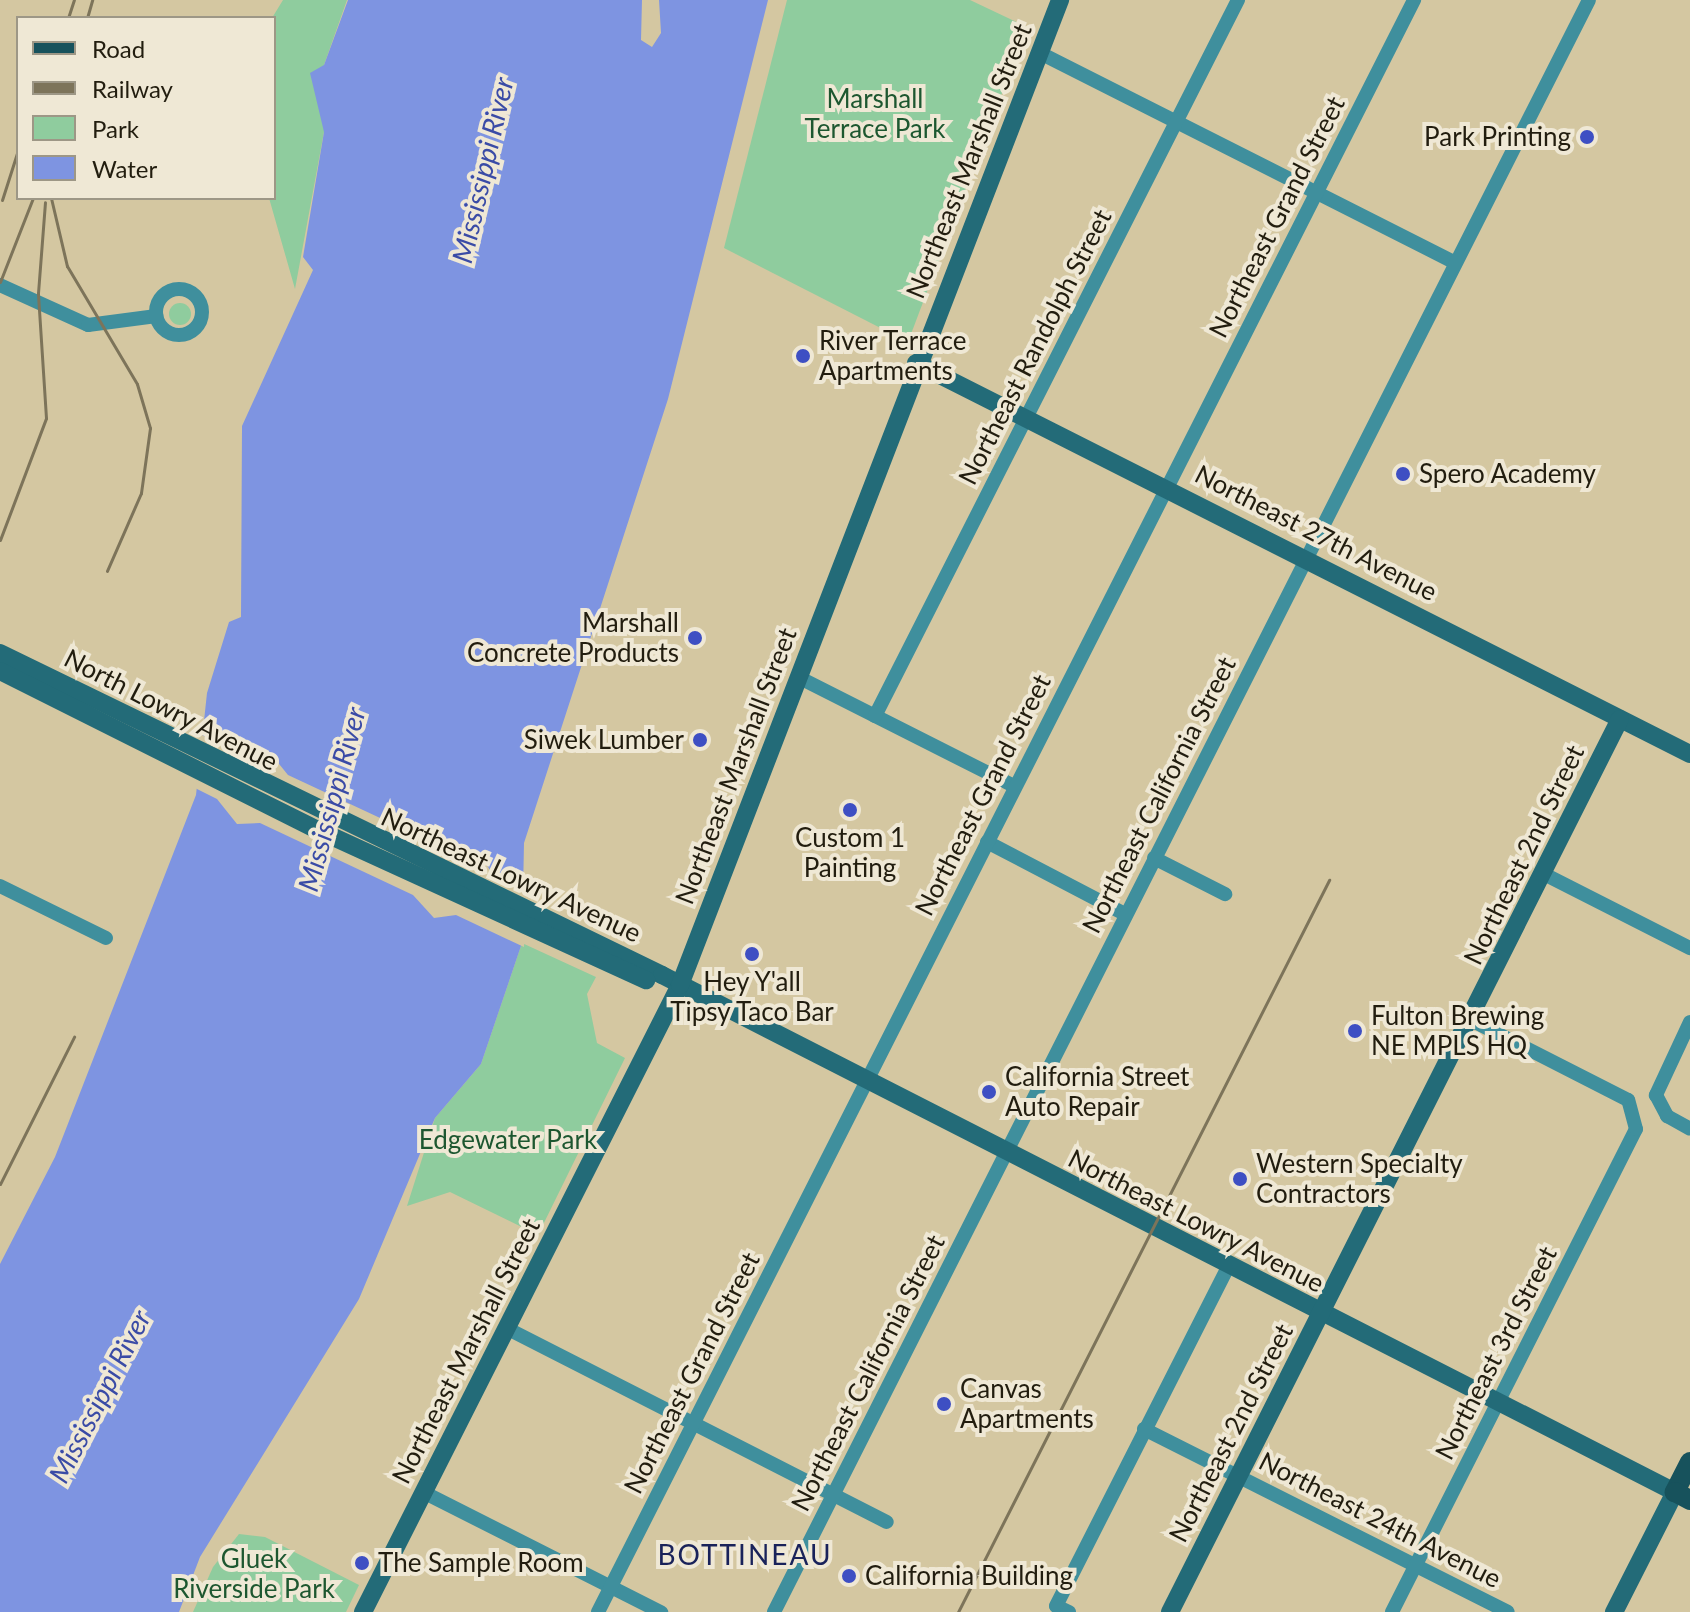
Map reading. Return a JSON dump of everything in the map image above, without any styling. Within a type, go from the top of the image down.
[{"type":"main road","points":[[1682,1496],[1690,1462]]},
{"type":"street","name":"Northeast Marshall Street","points":[[363,1612],[680,985],[916,363],[1060,0]]},
{"type":"street","name":"Northeast Randolph Street","points":[[875,716],[1238,0]]},
{"type":"street","name":"Northeast Grand Street","points":[[598,1612],[1414,0]]},
{"type":"street","name":"Northeast California Street","points":[[774,1612],[1589,0]]},
{"type":"street","points":[[1040,53],[1455,263]]},
{"type":"street","points":[[0,285],[88,325],[156,316]]},
{"type":"street","name":"Northeast 27th Avenue","points":[[916,363],[1167,487],[1690,754]]},
{"type":"street","name":"North Lowry Avenue","points":[[0,653],[319,822]]},
{"type":"street","name":"North Lowry Avenue","points":[[0,671],[319,822]]},
{"type":"street","points":[[798,677],[1014,786]]},
{"type":"street","name":"Northeast 2nd Street","points":[[1170,1612],[1620,719]]},
{"type":"street","name":"Northeast Lowry Avenue","points":[[319,822],[557,933],[680,985],[1682,1496]]},
{"type":"street","points":[[987,842],[1125,914]]},
{"type":"street","points":[[1154,858],[1225,894]]},
{"type":"street","points":[[1544,874],[1690,948]]},
{"type":"street","points":[[0,886],[106,938]]},
{"type":"street","name":"Northeast 3rd Street","points":[[1392,1612],[1500,1402],[1638,1115],[1628,1100],[1471,1020]]},
{"type":"street","points":[[1690,1022],[1659,1086],[1659,1105],[1690,1129]]},
{"type":"street","points":[[1062,1609],[1144,1429],[1228,1267]]},
{"type":"street","points":[[508,1329],[887,1522]]},
{"type":"street","name":"Northeast 24th Avenue","points":[[1144,1429],[1508,1612]]},
{"type":"street","points":[[423,1492],[661,1612]]},
{"type":"street","points":[[1614,1612],[1682,1496]]},
{"type":"green space","points":[[283,0],[347,0],[324,65],[324,132],[295,289],[270,200],[276,200],[276,16],[273,16]]},
{"type":"green space","name":"Marshall Terrace Park","points":[[787,0],[970,0],[1027,27],[908,342],[724,248]]},
{"type":"green space","points":[[180,303],[188,306],[191,314],[188,322],[180,325],[172,322],[169,314],[172,306]]},
{"type":"green space","name":"Edgewater Park","points":[[522,943],[596,977],[587,994],[597,1043],[625,1058],[538,1235],[450,1192],[407,1206],[435,1118],[481,1064]]},
{"type":"green space","name":"Gluek Riverside Park","points":[[239,1534],[265,1537],[359,1585],[346,1612],[193,1612],[213,1567]]},
{"type":"water","name":"Mississippi River","points":[[348,0],[642,0],[641,40],[652,47],[661,33],[659,0],[768,0],[668,399],[524,843],[522,943],[481,1064],[435,1118],[359,1299],[200,1557],[179,1612],[0,1612],[0,1264],[55,1157],[196,795],[207,693],[229,622],[241,617],[242,426],[313,270],[303,257],[324,132],[310,73],[324,65]]},
{"type":"pier","points":[[198,733],[237,752],[271,754],[288,775],[438,845],[480,853],[491,872],[527,891],[524,947],[456,915],[434,918],[413,895],[260,823],[237,824],[217,799],[193,787]]},
{"type":"railway","points":[[69,16],[74,0]]},
{"type":"railway","points":[[88,16],[92,0]]},
{"type":"railway","points":[[2,200],[16,156]]},
{"type":"railway","points":[[0,282],[32,200]]},
{"type":"railway","points":[[51,200],[67,266],[137,384],[150,428],[141,493],[107,571]]},
{"type":"railway","points":[[0,540],[46,418],[38,293],[45,202]]},
{"type":"railway","points":[[958,1612],[1329,880]]},
{"type":"railway","points":[[0,1184],[74,1037]]},
{"type":"place","name":"Park Printing","points":[[1587,137]]},
{"type":"place","name":"River Terrace Apartments","points":[[803,356]]},
{"type":"place","name":"Spero Academy","points":[[1403,474]]},
{"type":"place","name":"Marshall Concrete Products","points":[[695,638]]},
{"type":"place","name":"Siwek Lumber","points":[[700,740]]},
{"type":"place","name":"Custom 1 Painting","points":[[850,810]]},
{"type":"place","name":"Hey Y'all Tipsy Taco Bar","points":[[752,954]]},
{"type":"place","name":"Fulton Brewing NE MPLS HQ","points":[[1355,1031]]},
{"type":"place","name":"California Street Auto Repair","points":[[989,1092]]},
{"type":"place","name":"Western Specialty Contractors","points":[[1240,1179]]},
{"type":"place","name":"Canvas Apartments","points":[[944,1404]]},
{"type":"place","name":"The Sample Room","points":[[362,1563]]},
{"type":"place","name":"California Building","points":[[849,1576]]},
{"type":"district","name":"BOTTINEAU","points":[[745,1554]]}]
